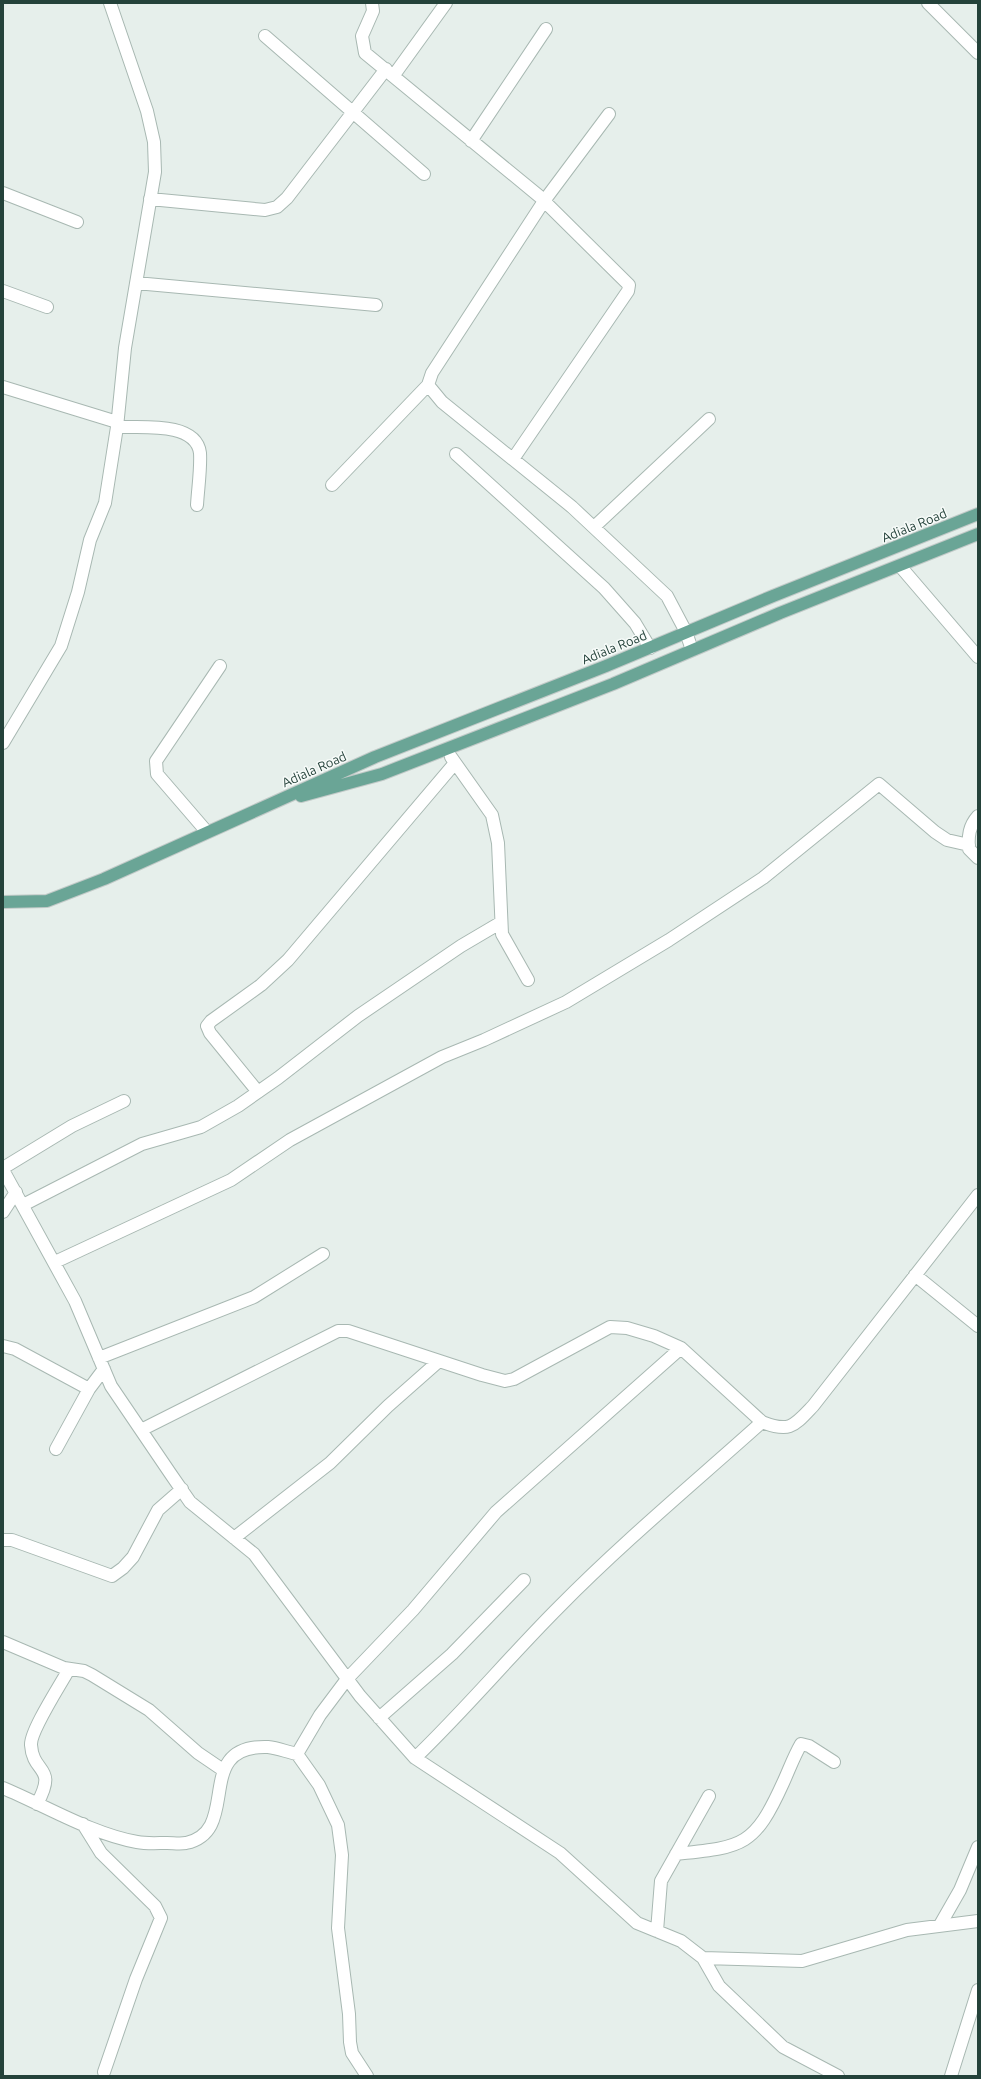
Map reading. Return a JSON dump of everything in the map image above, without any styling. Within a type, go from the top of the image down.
[{"type":"main road","name":"Adiala Road","points":[[3,902],[46,901],[104,879],[375,757],[650,648],[773,596],[978,514]]},
{"type":"main road","name":"Adiala Road","points":[[262,807],[382,774],[606,686],[780,613],[978,534]]},
{"type":"street","points":[[3,743],[61,646],[78,592],[90,540],[105,503],[117,424],[125,348],[155,172],[154,142],[147,111],[110,3]]},
{"type":"street","points":[[372,3],[373,11],[362,36],[365,53],[390,72],[544,201],[629,285],[628,291],[513,459]]},
{"type":"street","points":[[150,198],[265,210],[276,207],[287,198],[352,113],[390,72],[446,3]]},
{"type":"street","points":[[928,3],[978,53]]},
{"type":"street","points":[[471,141],[546,29]]},
{"type":"street","points":[[265,36],[424,174]]},
{"type":"street","points":[[332,485],[428,385],[432,373],[544,201],[609,114]]},
{"type":"street","points":[[3,193],[77,222]]},
{"type":"street","points":[[136,283],[376,305]]},
{"type":"street","points":[[3,291],[47,307]]},
{"type":"street","points":[[428,385],[442,402],[572,507],[667,596],[686,632],[692,650]]},
{"type":"street","points":[[3,387],[117,424],[171,429],[186,433],[194,439],[200,452],[197,505]]},
{"type":"street","points":[[594,527],[709,419]]},
{"type":"street","points":[[456,454],[604,588],[635,623],[650,648]]},
{"type":"street","points":[[900,566],[978,657]]},
{"type":"street","points":[[207,832],[157,774],[156,761],[220,666]]},
{"type":"street","points":[[446,749],[492,815],[498,843],[500,923],[502,934],[528,980]]},
{"type":"street","points":[[258,1092],[210,1033],[208,1026],[211,1021],[261,985],[288,960],[455,763]]},
{"type":"street","points":[[55,1262],[231,1180],[290,1140],[442,1057],[484,1040],[566,1002],[669,940],[763,878],[879,784],[935,832],[947,840],[969,845]]},
{"type":"street","points":[[978,816],[971,824],[969,845],[969,849],[978,858]]},
{"type":"street","points":[[23,1205],[142,1144],[201,1127],[258,1092],[358,1016],[461,946],[500,923]]},
{"type":"street","points":[[124,1101],[72,1126],[3,1169],[75,1301],[111,1386],[190,1502],[254,1554],[347,1679],[415,1758],[560,1853],[637,1923],[681,1941],[703,1958],[719,1986],[783,2047],[838,2076]]},
{"type":"street","points":[[3,1212],[16,1192]]},
{"type":"street","points":[[141,1430],[338,1331],[348,1331],[482,1375],[506,1381],[514,1379],[610,1327],[627,1328],[654,1336],[681,1348],[762,1422],[774,1427],[788,1428],[799,1421],[814,1406],[978,1195]]},
{"type":"street","points":[[99,1358],[254,1297],[323,1254]]},
{"type":"street","points":[[915,1275],[978,1326]]},
{"type":"street","points":[[3,1346],[15,1349],[89,1389]]},
{"type":"street","points":[[297,1754],[320,1715],[347,1679],[413,1610],[496,1512],[681,1348]]},
{"type":"street","points":[[234,1538],[330,1463],[388,1406],[439,1361]]},
{"type":"street","points":[[56,1449],[89,1389],[104,1369]]},
{"type":"street","points":[[415,1758],[442,1732],[559,1607],[604,1564],[762,1422]]},
{"type":"street","points":[[3,1540],[12,1540],[112,1576],[123,1568],[133,1557],[158,1510],[182,1489]]},
{"type":"street","points":[[379,1718],[452,1654],[524,1580]]},
{"type":"street","points":[[3,1642],[25,1653],[35,1655],[69,1669],[84,1671],[92,1675],[150,1710],[198,1753],[223,1770]]},
{"type":"street","points":[[37,1804],[47,1783],[45,1775],[33,1755],[31,1744],[34,1732],[69,1669]]},
{"type":"street","points":[[676,1854],[718,1849],[751,1836],[772,1806],[801,1744],[809,1746],[834,1762]]},
{"type":"street","points":[[3,1788],[102,1832],[139,1843],[185,1843],[197,1839],[208,1829],[212,1822],[217,1807],[223,1770],[234,1756],[246,1749],[268,1747],[297,1754],[319,1785],[338,1825],[342,1855],[338,1928],[349,2014],[350,2042],[352,2053],[368,2076]]},
{"type":"street","points":[[657,1931],[661,1881],[709,1796]]},
{"type":"street","points":[[83,1824],[101,1854],[155,1906],[161,1918],[136,1978],[104,2072]]},
{"type":"street","points":[[940,1925],[960,1890],[978,1846]]},
{"type":"street","points":[[703,1958],[802,1961],[906,1930],[978,1921]]},
{"type":"street","points":[[951,2076],[978,1990]]}]
